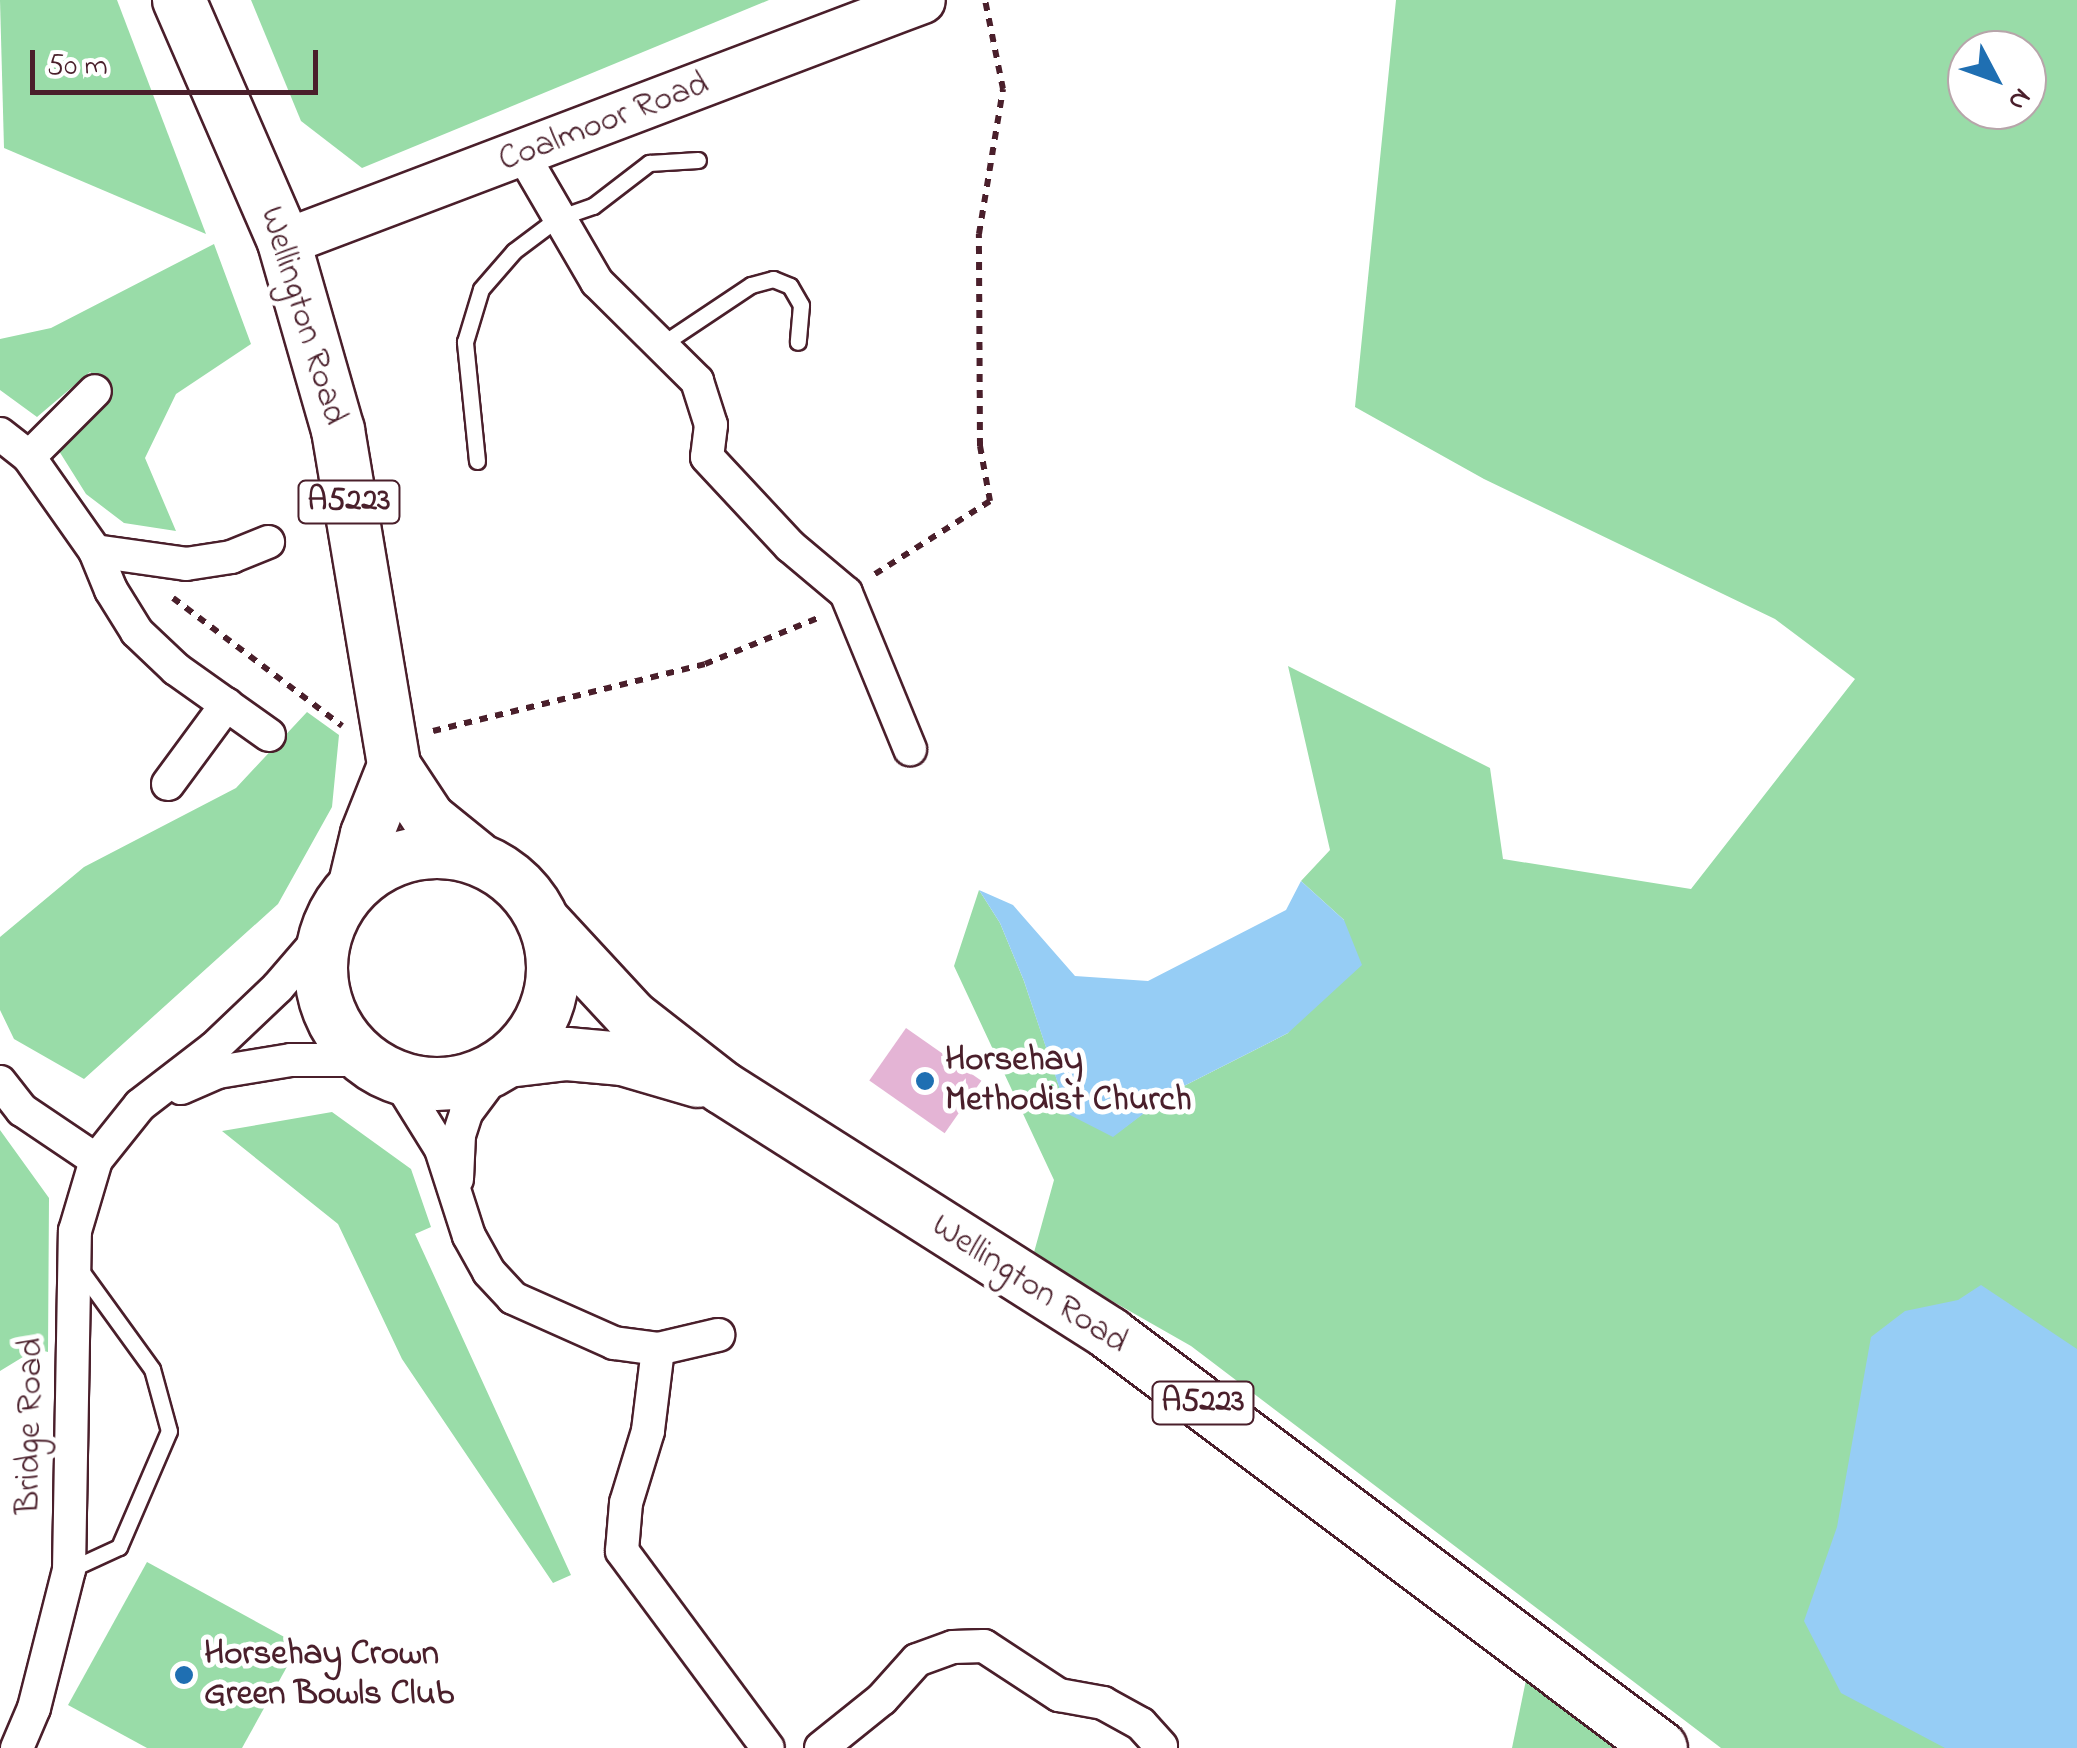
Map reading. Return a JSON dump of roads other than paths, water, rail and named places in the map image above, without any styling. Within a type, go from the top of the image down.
[{"type":"main road","name":"Wellington Road","points":[[179,0],[284,242],[338,430],[390,747],[429,819],[476,858]]},
{"type":"main road","points":[[356,884],[381,865],[412,854],[444,851],[476,858],[505,872],[529,895],[545,923],[554,960],[551,998],[535,1033],[505,1064],[468,1081],[432,1085],[381,1069],[340,1034],[325,1001],[320,966],[327,930],[356,884],[390,747]]},
{"type":"main road","name":"Wellington Road","points":[[545,923],[632,1018],[723,1088],[1110,1334],[1662,1748]]},
{"type":"main road","name":"Wellington Road","points":[[505,1064],[567,1054],[623,1059],[723,1088]]},
{"type":"street","name":"Coalmoor Road","points":[[284,242],[523,155],[922,0]]},
{"type":"street","points":[[523,155],[597,282],[697,380],[711,425],[707,457],[790,546],[846,593],[910,748]]},
{"type":"street","points":[[29,457],[95,391]]},
{"type":"street","points":[[0,434],[29,457],[95,551],[111,590],[136,632],[270,735]]},
{"type":"street","points":[[95,551],[167,563],[231,557],[268,542]]},
{"type":"street","points":[[168,784],[226,704]]},
{"type":"street","name":"Bridge Road","points":[[17,1748],[34,1708],[68,1570],[75,1230],[96,1160],[140,1106],[214,1048],[278,986],[327,930]]},
{"type":"street","name":"Bridge Road","points":[[140,1106],[218,1072],[291,1060],[381,1069]]},
{"type":"street","points":[[457,1193],[459,1135],[466,1113],[505,1064]]},
{"type":"street","points":[[381,1069],[441,1149],[469,1236],[488,1272],[513,1298],[614,1343],[658,1349],[718,1335]]},
{"type":"street","points":[[0,1082],[22,1110],[96,1160]]},
{"type":"street","points":[[658,1349],[648,1431],[626,1503],[622,1551],[768,1748]]},
{"type":"street","points":[[822,1748],[882,1700],[917,1660],[953,1646],[984,1646],[1059,1695],[1103,1702],[1141,1724],[1162,1747]]},
{"type":"lane","points":[[477,461],[465,342],[481,289],[514,250],[558,218],[593,206],[649,163],[698,160]]},
{"type":"lane","points":[[661,346],[751,285],[773,279],[790,286],[800,305],[798,342]]},
{"type":"lane","points":[[68,1570],[118,1547],[169,1431],[152,1369],[99,1289],[74,1262]]},
{"type":"water","points":[[1301,881],[1344,920],[1362,965],[1288,1033],[1172,1092],[1113,1137],[1068,1114],[1024,981],[1000,923],[979,890],[1013,905],[1075,976],[1148,981],[1286,910]]},
{"type":"water","points":[[1981,1285],[2077,1349],[2077,1748],[1945,1748],[1841,1693],[1804,1621],[1837,1527],[1871,1337],[1905,1311],[1958,1300]]},
{"type":"place","name":"Horsehay Methodist Church","points":[[925,1081]]},
{"type":"place","name":"Horsehay Crown Green Bowls Club","points":[[184,1675]]}]
